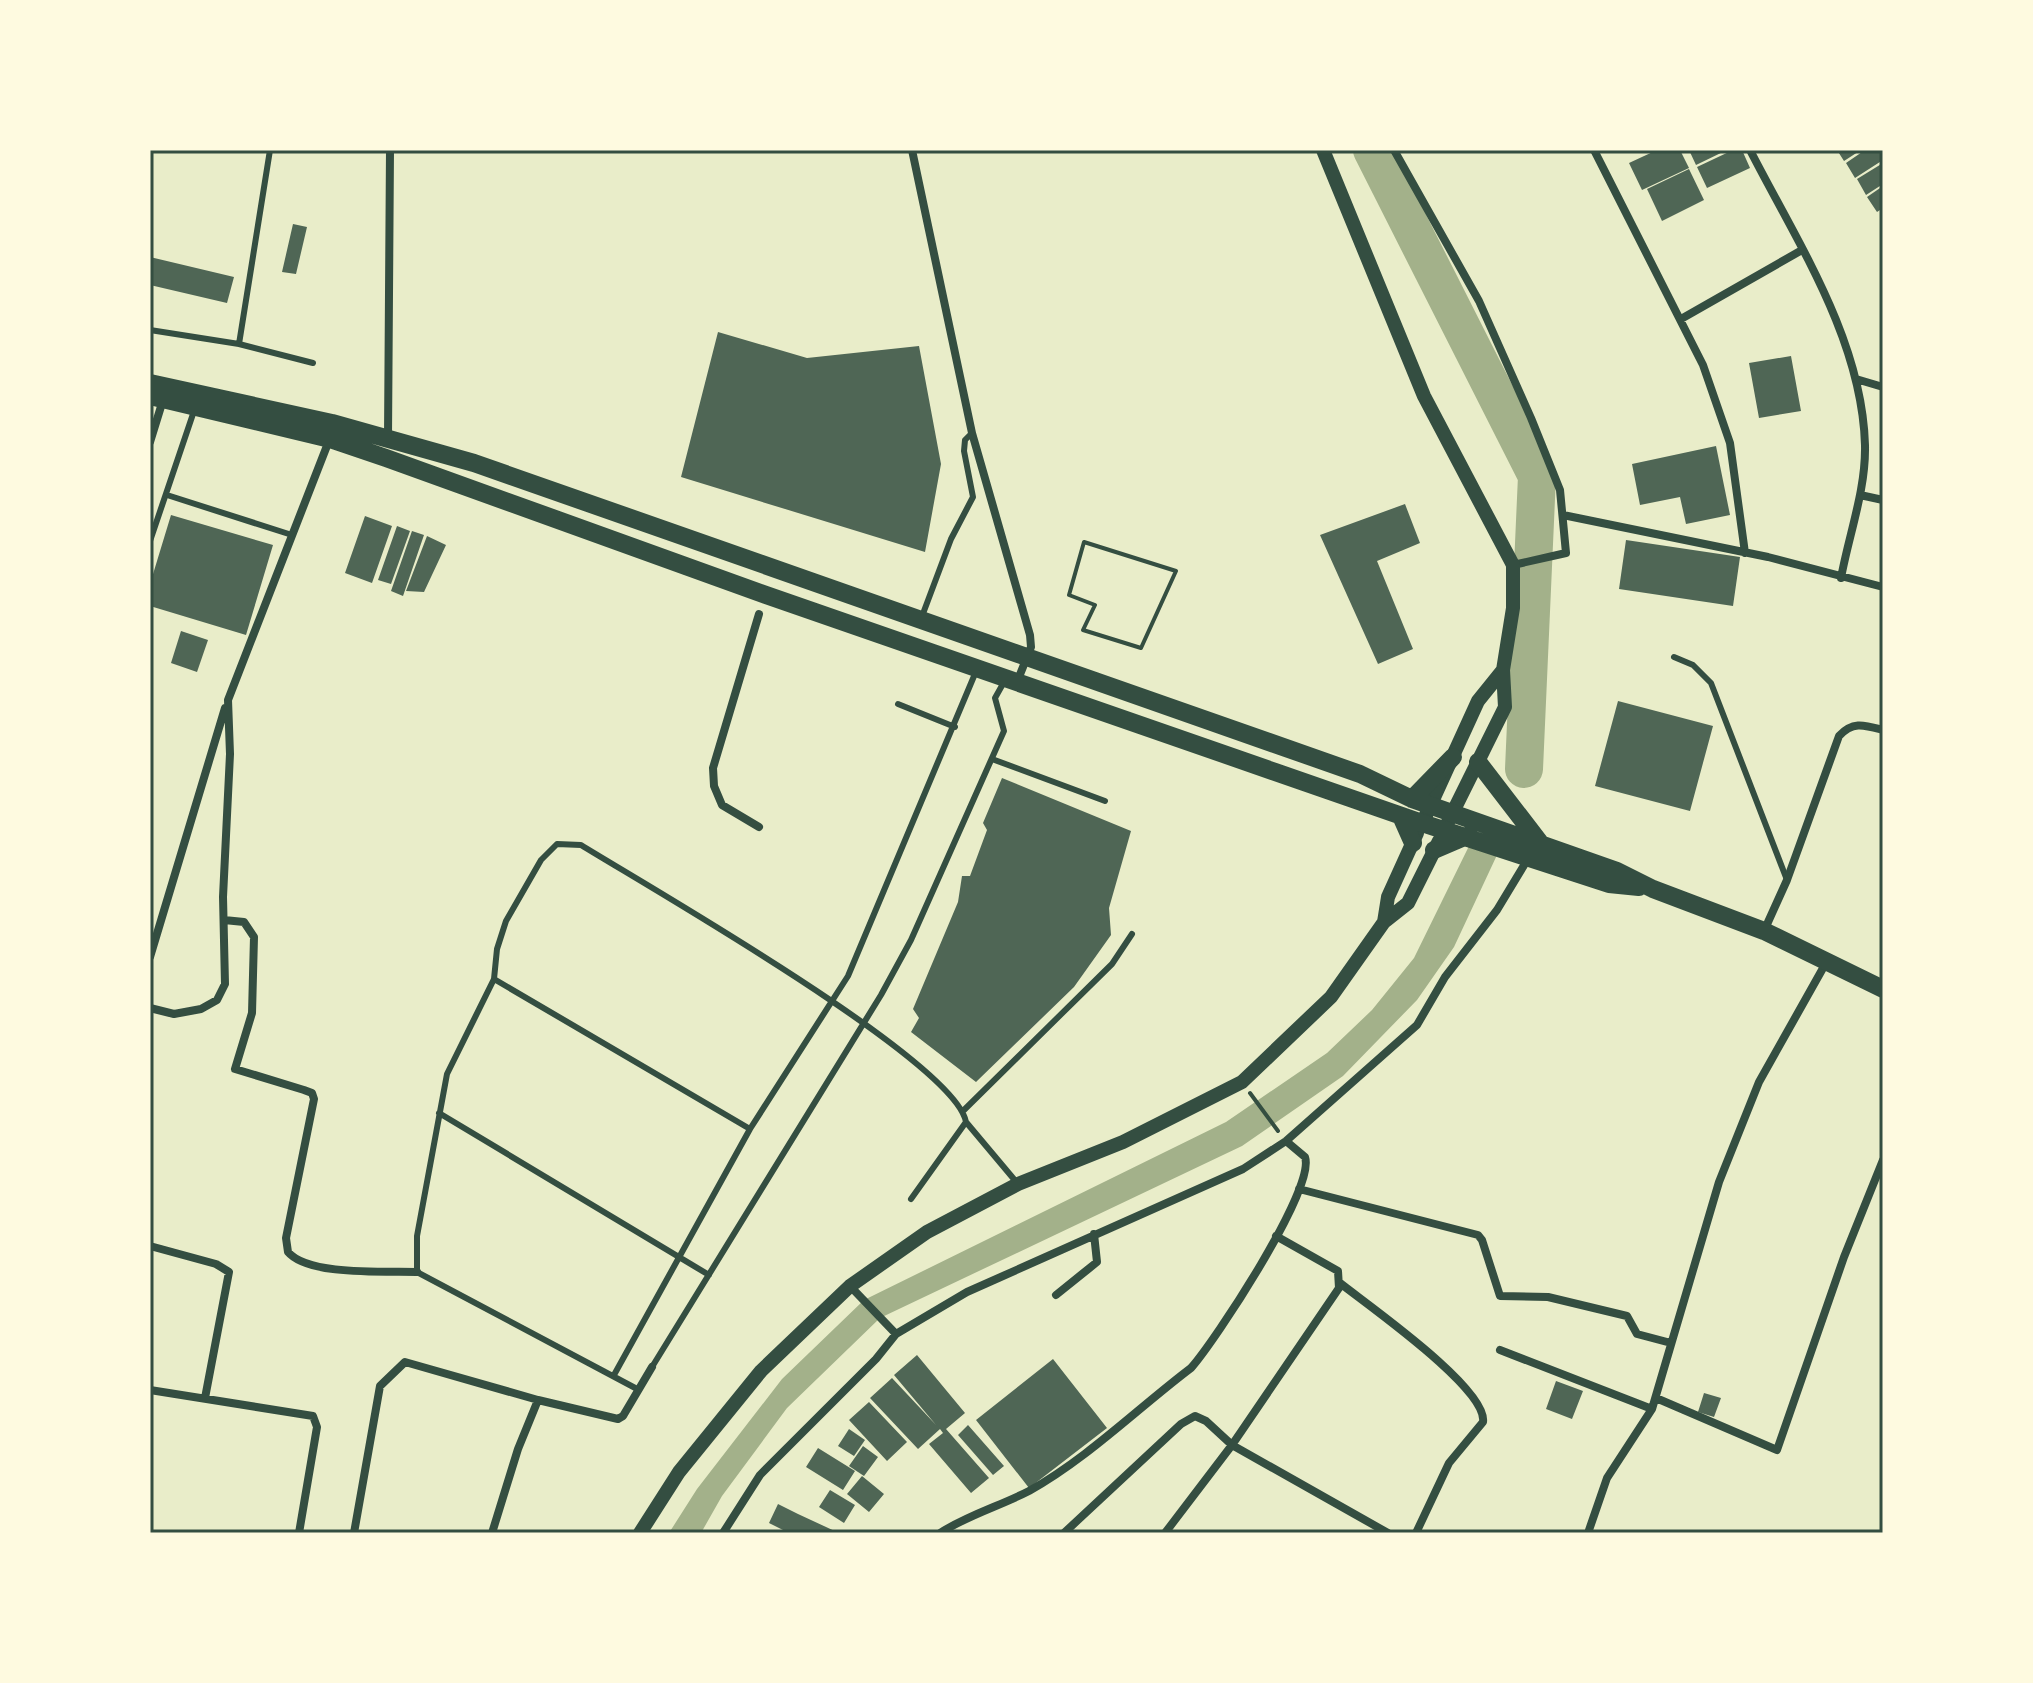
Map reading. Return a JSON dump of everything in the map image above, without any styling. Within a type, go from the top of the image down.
[{"type":"main road","points":[[157,391],[331,431],[388,439],[474,463],[1360,774],[1430,805],[1448,822],[1469,835],[1617,871],[1653,889],[1764,931],[1883,989]]},
{"type":"main road","points":[[331,431],[467,485],[766,595],[1401,816],[1422,823],[1448,822],[1536,850],[1609,884],[1653,889]]},
{"type":"main road","points":[[467,485],[474,463]]},
{"type":"main road","points":[[648,551],[657,527]]},
{"type":"main road","points":[[872,632],[881,606]]},
{"type":"main road","points":[[1412,799],[1453,757]]},
{"type":"main road","points":[[1478,762],[1536,850]]},
{"type":"main road","points":[[1401,816],[1413,843]]},
{"type":"main road","points":[[1434,850],[1469,835]]},
{"type":"street","points":[[388,439],[390,150]]},
{"type":"street","points":[[912,150],[972,433],[1030,635],[1031,647],[1012,680]]},
{"type":"street","points":[[640,1533],[679,1472],[761,1371],[850,1286],[927,1232],[1018,1184],[1123,1142],[1242,1082],[1331,997],[1384,922],[1408,903],[1478,762],[1505,707],[1503,670],[1513,608],[1513,565],[1424,396],[1323,150]]},
{"type":"street","points":[[1394,150],[1479,301],[1554,475],[1563,515],[1566,553],[1513,565]]},
{"type":"street","points":[[1594,150],[1703,365],[1730,443],[1745,553]]},
{"type":"street","points":[[1750,150],[1840,330],[1856,379],[1865,444],[1860,495],[1841,578]]},
{"type":"street","points":[[1681,319],[1802,250]]},
{"type":"street","points":[[1856,379],[1883,387]]},
{"type":"street","points":[[150,442],[157,391]]},
{"type":"street","points":[[150,957],[228,700],[331,431]]},
{"type":"street","points":[[1860,495],[1883,500]]},
{"type":"street","points":[[1563,515],[1745,553],[1883,587]]},
{"type":"street","points":[[759,614],[713,777],[722,805],[759,827]]},
{"type":"street","points":[[1384,922],[1388,897],[1478,701],[1503,670]]},
{"type":"street","points":[[150,1008],[174,1014],[189,1012],[217,1000],[225,984],[224,920],[230,766],[228,700]]},
{"type":"street","points":[[1764,931],[1787,880],[1839,736],[1848,727],[1861,724],[1883,730]]},
{"type":"street","points":[[723,1533],[760,1475],[876,1359],[896,1334],[967,1292],[1243,1169],[1286,1141],[1417,1025],[1445,977],[1497,910],[1536,850]]},
{"type":"street","points":[[224,920],[244,922],[254,937],[252,1013],[235,1069],[312,1093],[314,1099],[286,1238],[288,1252],[299,1261],[318,1266],[417,1272]]},
{"type":"street","points":[[1588,1533],[1607,1478],[1652,1409],[1719,1182],[1759,1082],[1828,960]]},
{"type":"street","points":[[940,1533],[975,1513],[1028,1491],[1060,1471],[1191,1368],[1220,1331],[1276,1236],[1299,1189],[1307,1163],[1302,1152],[1286,1141]]},
{"type":"street","points":[[1656,1398],[1777,1450],[1844,1257],[1883,1160]]},
{"type":"street","points":[[1299,1189],[1478,1235],[1500,1296],[1548,1297],[1627,1316],[1637,1334],[1671,1343]]},
{"type":"street","points":[[1056,1295],[1097,1262],[1094,1234]]},
{"type":"street","points":[[1276,1236],[1338,1271],[1340,1283],[1462,1381],[1484,1413],[1483,1422],[1449,1463],[1416,1533]]},
{"type":"street","points":[[150,1246],[216,1264],[230,1275],[205,1398]]},
{"type":"street","points":[[1165,1533],[1232,1445],[1340,1283]]},
{"type":"street","points":[[850,1286],[896,1334]]},
{"type":"street","points":[[1500,1350],[1652,1409]]},
{"type":"street","points":[[354,1533],[380,1386],[391,1371],[405,1362],[618,1419],[652,1367]]},
{"type":"street","points":[[150,1390],[315,1419],[317,1427],[299,1533]]},
{"type":"street","points":[[492,1533],[518,1449],[538,1400]]},
{"type":"street","points":[[1064,1533],[1189,1418],[1206,1421],[1232,1445],[1388,1533]]},
{"type":"lane","points":[[239,344],[270,150]]},
{"type":"lane","points":[[150,330],[239,344],[313,363]]},
{"type":"lane","points":[[150,541],[197,401]]},
{"type":"lane","points":[[921,620],[934,580],[973,497],[964,451],[965,440],[972,433]]},
{"type":"lane","points":[[167,495],[292,535]]},
{"type":"lane","points":[[759,614],[766,595]]},
{"type":"lane","points":[[1674,657],[1693,665],[1711,683],[1787,880]]},
{"type":"lane","points":[[614,1375],[677,1256],[750,1129],[833,1001],[863,945],[977,669]]},
{"type":"lane","points":[[652,1367],[911,940],[1004,731],[995,698],[1012,680]]},
{"type":"lane","points":[[898,704],[955,727]]},
{"type":"lane","points":[[992,759],[1105,801]]},
{"type":"lane","points":[[639,1390],[417,1272],[417,1236],[439,1113],[454,1055],[494,979],[500,936],[513,907],[550,849],[565,842],[581,845],[863,1022],[928,1073],[964,1110],[966,1122],[1018,1184]]},
{"type":"lane","points":[[964,1110],[1105,971],[1132,934]]},
{"type":"lane","points":[[494,979],[750,1129]]},
{"type":"lane","points":[[439,1113],[709,1275]]},
{"type":"lane","points":[[911,1199],[966,1122]]},
{"type":"path","points":[[1084,542],[1176,571],[1141,648],[1083,630],[1095,605],[1069,595],[1084,542]]},
{"type":"path","points":[[1242,1082],[1286,1141]]},
{"type":"shaded area","points":[[1469,846],[1497,855],[1454,947],[1417,1000],[1343,1076],[1242,1146],[880,1318],[787,1408],[722,1496],[701,1533],[669,1533],[697,1489],[782,1379],[864,1300],[1226,1122],[1327,1053],[1372,1010],[1414,958]]},
{"type":"building","points":[[1657,150],[1680,150],[1689,168],[1642,190],[1629,163]]},
{"type":"building","points":[[1689,150],[1727,150],[1696,165]]},
{"type":"building","points":[[1733,150],[1742,150],[1750,168],[1707,188],[1697,167]]},
{"type":"building","points":[[1837,150],[1861,150],[1844,161]]},
{"type":"building","points":[[1865,150],[1883,150],[1883,160],[1855,178],[1846,163]]},
{"type":"building","points":[[1883,163],[1883,184],[1866,195],[1857,179]]},
{"type":"building","points":[[1689,169],[1704,200],[1662,221],[1647,189]]},
{"type":"building","points":[[1883,186],[1883,208],[1877,212],[1867,197]]},
{"type":"building","points":[[293,224],[307,227],[296,274],[282,272]]},
{"type":"building","points":[[150,257],[234,277],[227,303],[150,285]]},
{"type":"building","points":[[718,332],[807,358],[919,346],[941,464],[925,552],[681,477]]},
{"type":"building","points":[[1791,356],[1801,411],[1759,418],[1749,363]]},
{"type":"building","points":[[1716,446],[1730,515],[1686,524],[1680,497],[1640,505],[1632,464]]},
{"type":"building","points":[[1405,504],[1420,543],[1377,561],[1413,649],[1378,664],[1320,535]]},
{"type":"building","points":[[171,515],[273,545],[246,635],[150,606],[150,584]]},
{"type":"building","points":[[365,516],[392,526],[372,583],[345,573]]},
{"type":"building","points":[[397,526],[410,531],[391,584],[378,580]]},
{"type":"building","points":[[412,531],[424,535],[403,596],[391,591]]},
{"type":"building","points":[[427,536],[446,545],[424,592],[406,591]]},
{"type":"building","points":[[1626,540],[1740,557],[1733,606],[1619,589]]},
{"type":"building","points":[[181,631],[208,640],[197,672],[171,663]]},
{"type":"building","points":[[1618,701],[1713,726],[1690,811],[1595,786]]},
{"type":"building","points":[[1002,778],[1131,831],[1109,908],[1111,935],[1074,987],[976,1082],[911,1032],[919,1018],[913,1009],[958,902],[962,876],[970,876],[987,830],[983,823]]},
{"type":"building","points":[[917,1355],[965,1413],[946,1429],[989,1478],[971,1493],[929,1444],[943,1433],[940,1429],[918,1449],[870,1398],[892,1378],[936,1425],[894,1375]]},
{"type":"building","points":[[1053,1359],[1107,1428],[1029,1488],[976,1420]]},
{"type":"building","points":[[1556,1381],[1583,1391],[1572,1419],[1546,1409]]},
{"type":"building","points":[[1704,1393],[1721,1398],[1714,1417],[1698,1412]]},
{"type":"building","points":[[869,1402],[907,1442],[887,1461],[849,1420]]},
{"type":"building","points":[[968,1425],[1004,1466],[993,1475],[958,1435]]},
{"type":"building","points":[[849,1429],[865,1440],[854,1456],[838,1446]]},
{"type":"building","points":[[863,1446],[878,1457],[864,1476],[849,1466]]},
{"type":"building","points":[[818,1448],[855,1471],[843,1490],[806,1467]]},
{"type":"building","points":[[862,1476],[884,1494],[869,1512],[847,1494]]},
{"type":"building","points":[[830,1490],[855,1505],[844,1523],[819,1507]]},
{"type":"building","points":[[778,1504],[839,1533],[789,1533],[769,1523]]},
{"type":"waterway","points":[[1372,150],[1537,476],[1524,769]]}]
